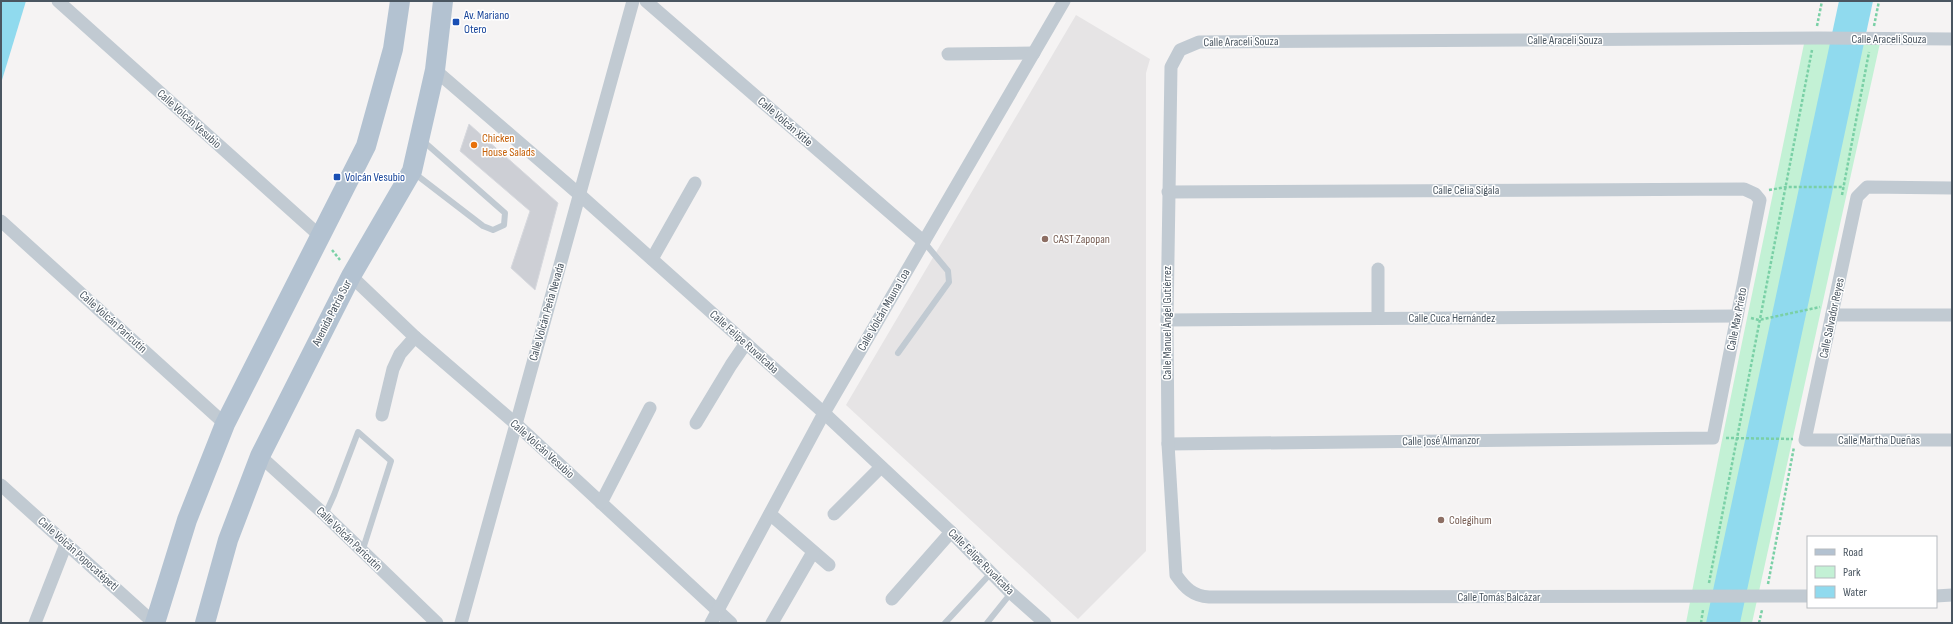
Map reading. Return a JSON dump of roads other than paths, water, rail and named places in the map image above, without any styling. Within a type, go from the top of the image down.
[{"type":"main road","points":[[155,623],[187,520],[225,424],[366,146],[393,49],[400,1]]},
{"type":"main road","name":"Avenida Patria Sur","points":[[204,623],[228,540],[260,456],[351,276],[412,171],[435,70],[443,1]]},
{"type":"street","name":"Calle Volcán Vesubio","points":[[58,1],[320,236]]},
{"type":"street","name":"Calle Volcán Peña Nevada","points":[[460,623],[633,1]]},
{"type":"street","name":"Calle Volcán Xitle","points":[[646,1],[924,242]]},
{"type":"street","name":"Calle Volcán Mauna Loa","points":[[711,623],[824,413],[1064,1]]},
{"type":"street","name":"Calle Araceli Souza","points":[[1180,50],[1199,42],[1821,38],[1952,39]]},
{"type":"street","name":"Calle Manuel Ángel Gutiérrez","points":[[1180,50],[1171,66],[1168,192],[1168,444],[1176,575],[1183,585],[1191,592]]},
{"type":"street","points":[[948,54],[1034,53]]},
{"type":"street","name":"Calle Felipe Ruvalcaba","points":[[435,70],[580,195],[824,413],[951,532],[1011,593],[1045,623]]},
{"type":"street","points":[[652,259],[695,183]]},
{"type":"street","name":"Calle Salvador Reyes","points":[[1805,440],[1857,196],[1867,187],[1952,188]]},
{"type":"street","name":"Calle Celia Sigala","points":[[1168,192],[1744,189],[1755,194],[1760,200]]},
{"type":"street","name":"Calle Max Prieto","points":[[1713,438],[1760,200]]},
{"type":"street","name":"Calle Volcán Paricutín","points":[[2,223],[225,424]]},
{"type":"street","points":[[1378,269],[1378,318]]},
{"type":"street","name":"Calle Volcán Vesubio","points":[[351,276],[415,337],[516,424],[732,623]]},
{"type":"street","points":[[1832,315],[1952,315]]},
{"type":"street","name":"Calle Cuca Hernández","points":[[1167,320],[1737,316]]},
{"type":"street","points":[[382,415],[393,369],[400,354],[415,337]]},
{"type":"street","points":[[696,423],[731,364],[746,343]]},
{"type":"street","points":[[601,503],[650,408]]},
{"type":"street","name":"Calle José Almanzor","points":[[1168,444],[1713,438]]},
{"type":"street","name":"Calle Martha Dueñas","points":[[1805,440],[1952,440]]},
{"type":"street","name":"Calle Volcán Paricutín","points":[[260,456],[325,515],[437,623]]},
{"type":"street","points":[[834,514],[881,467]]},
{"type":"street","name":"Calle Volcán Popocatépetl","points":[[1,485],[155,623]]},
{"type":"street","points":[[770,514],[829,565]]},
{"type":"street","points":[[892,599],[951,532]]},
{"type":"street","points":[[35,623],[66,544]]},
{"type":"street","points":[[772,623],[813,552]]},
{"type":"street","name":"Calle Tomás Balcázar","points":[[1191,592],[1199,596],[1210,597],[1807,596]]},
{"type":"street","points":[[1937,596],[1952,595]]},
{"type":"lane","points":[[412,171],[483,226],[494,230],[504,225],[504,213],[419,137]]},
{"type":"lane","points":[[898,353],[949,282],[948,271],[924,242]]},
{"type":"lane","points":[[325,515],[358,432],[391,460],[362,552]]},
{"type":"lane","points":[[945,623],[991,573]]},
{"type":"lane","points":[[987,623],[1011,593]]},
{"type":"water","points":[[1,1],[26,1],[2,80],[1,79]]},
{"type":"water","points":[[1839,1],[1873,1],[1740,623],[1706,623]]},
{"type":"place","name":"Av. Mariano Otero","points":[[456,22]]},
{"type":"place","name":"Chicken House Salads","points":[[474,145]]},
{"type":"place","name":"Volcán Vesubio","points":[[337,177]]},
{"type":"place","name":"CAST Zapopan","points":[[1045,239]]},
{"type":"place","name":"Colegihum","points":[[1441,520]]}]
